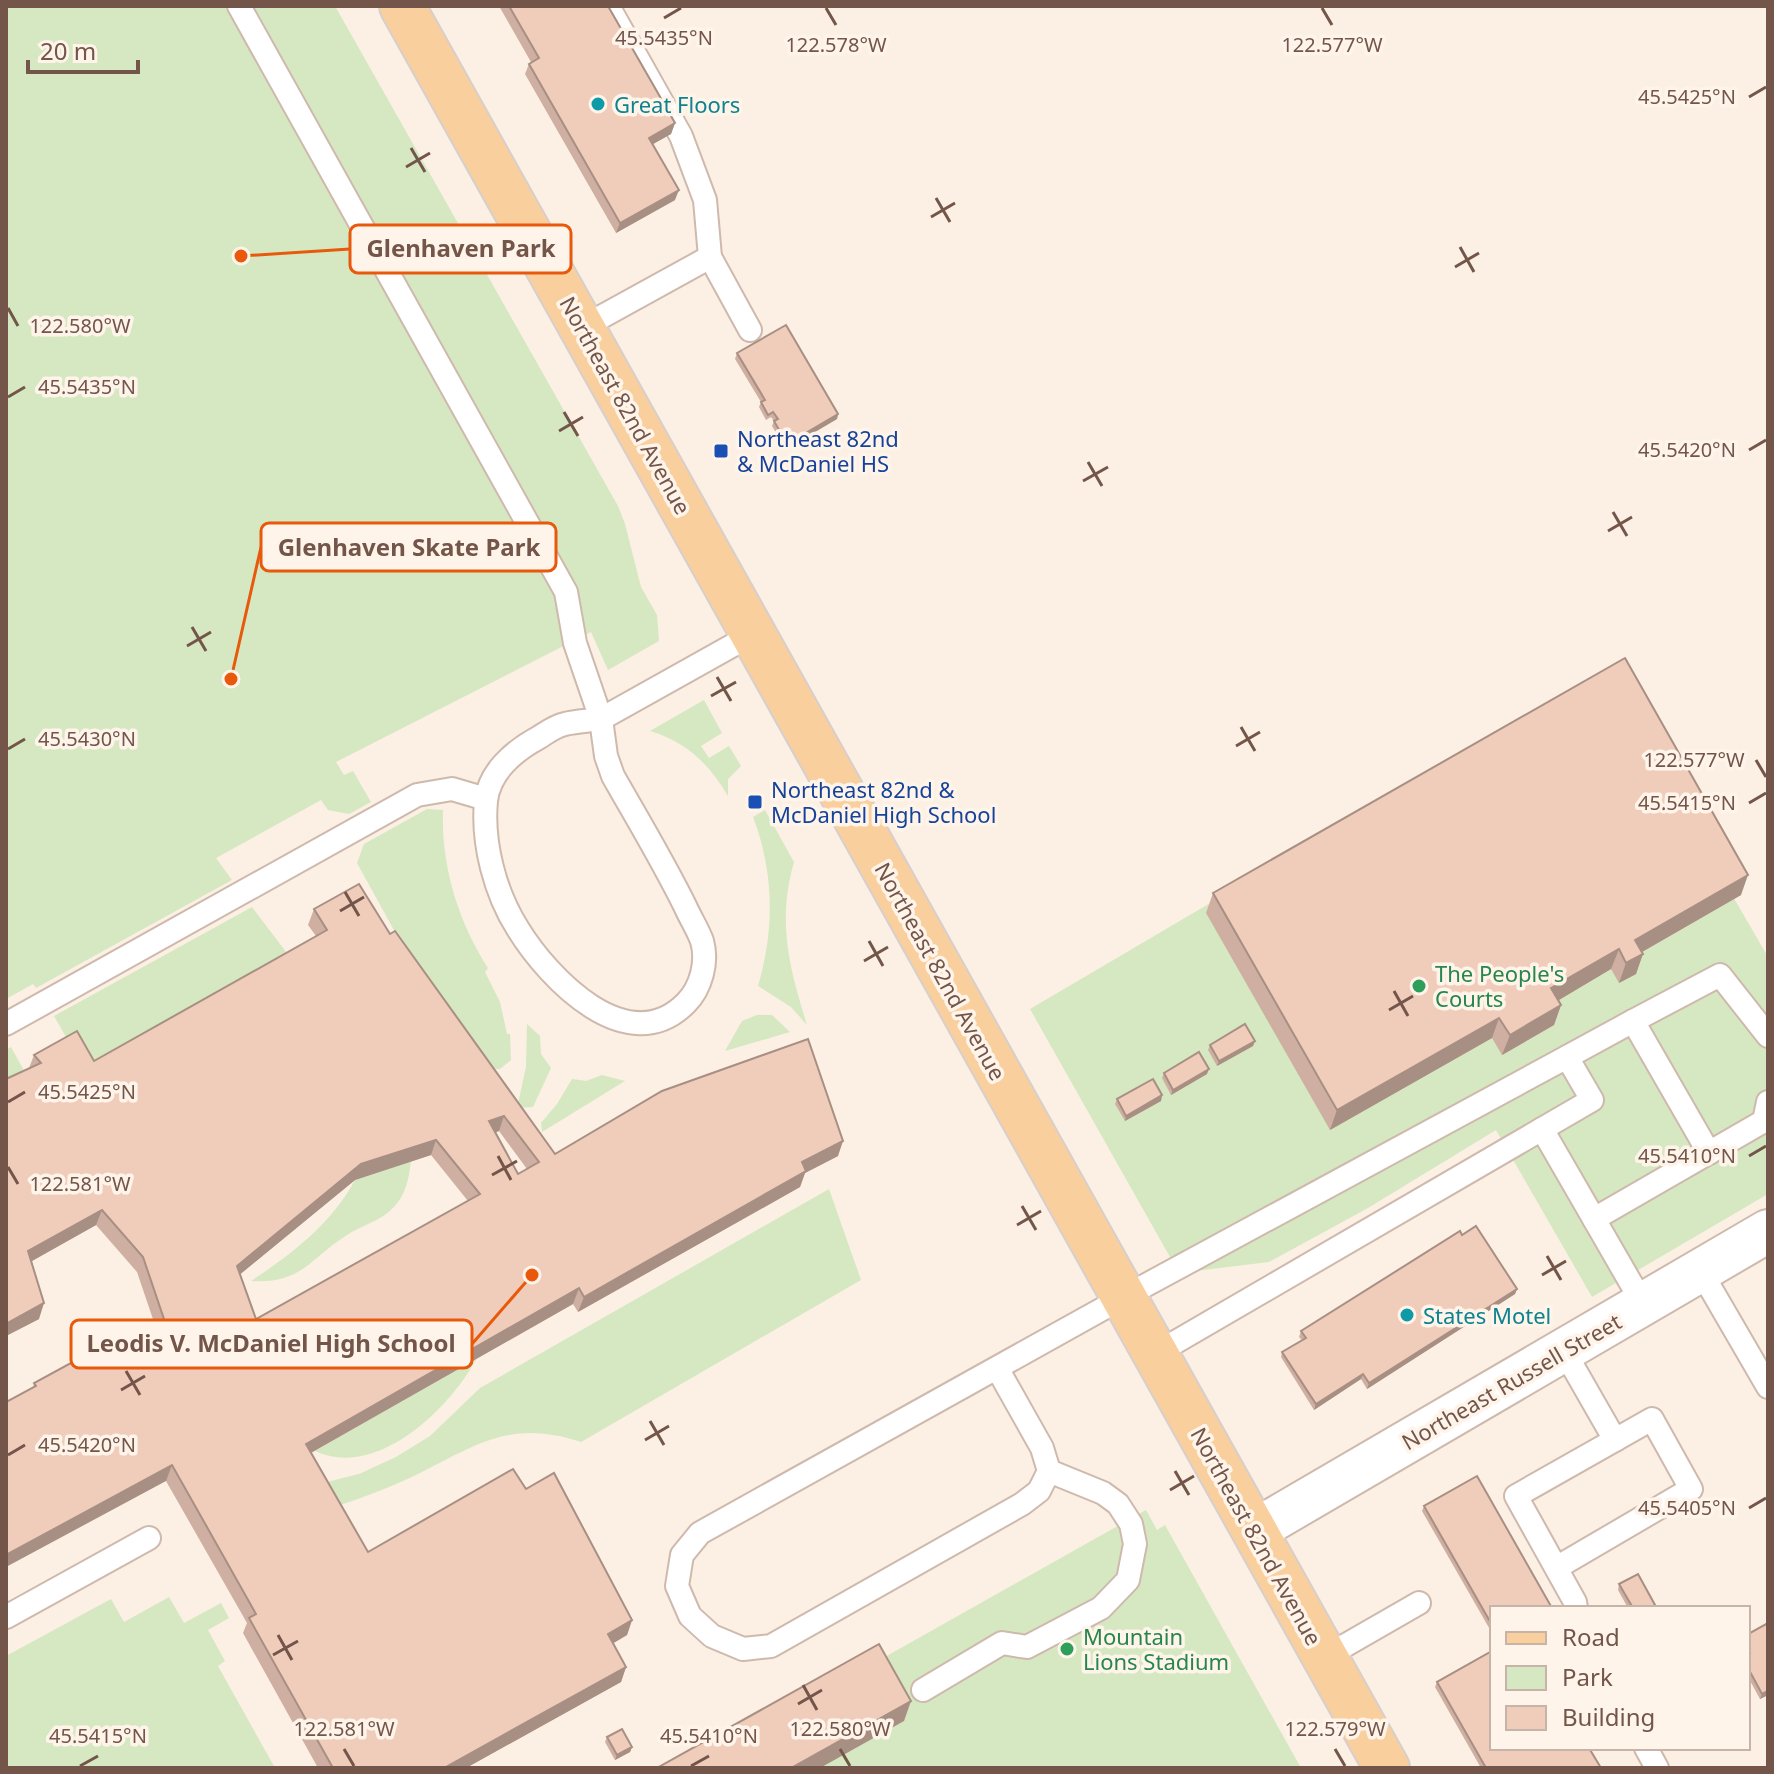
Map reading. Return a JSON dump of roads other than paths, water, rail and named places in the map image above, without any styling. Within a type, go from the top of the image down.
[{"type":"main road","name":"Northeast 82nd Avenue","points":[[402,6],[1387,1768]]},
{"type":"street","name":"Northeast Russell Street","points":[[1254,1531],[1768,1231]]},
{"type":"lane","points":[[239,6],[566,592],[575,643],[601,719],[606,756],[613,776],[703,943],[703,970],[695,994],[678,1012],[652,1023],[633,1023],[610,1017],[575,995],[543,962],[517,928],[498,887],[487,842],[486,799],[498,771],[518,749],[563,724],[601,719],[753,634]]},
{"type":"lane","points":[[608,6],[681,136],[705,200],[710,257],[750,330]]},
{"type":"lane","points":[[583,327],[710,257]]},
{"type":"lane","points":[[6,1024],[417,795],[452,789],[486,799]]},
{"type":"lane","points":[[997,1368],[1042,1448],[1049,1471],[1039,1491],[1022,1504],[771,1646],[743,1649],[712,1636],[690,1616],[677,1586],[682,1555],[700,1533],[1124,1297],[1633,1021],[1720,975],[1768,1036]]},
{"type":"lane","points":[[1633,1021],[1709,1153]]},
{"type":"lane","points":[[1155,1354],[1592,1100],[1567,1057]]},
{"type":"lane","points":[[1594,1219],[1764,1121],[1768,1102]]},
{"type":"lane","points":[[1542,1129],[1643,1304]]},
{"type":"lane","points":[[1700,1270],[1768,1387]]},
{"type":"lane","points":[[1564,1351],[1615,1440]]},
{"type":"lane","points":[[1556,1568],[1691,1489],[1652,1419],[1516,1496],[1576,1606]]},
{"type":"lane","points":[[923,1690],[1002,1643],[1027,1647],[1101,1608],[1128,1580],[1135,1544],[1131,1524],[1118,1504],[1103,1493],[1049,1471]]},
{"type":"lane","points":[[6,1617],[149,1538]]},
{"type":"lane","points":[[1325,1657],[1419,1603]]},
{"type":"lane","points":[[1647,1750],[1657,1768]]},
{"type":"place","name":"Great Floors","points":[[598,104]]},
{"type":"place","name":"Glenhaven Park","points":[[241,256]]},
{"type":"place","name":"Northeast 82nd & McDaniel HS","points":[[721,451]]},
{"type":"place","name":"Glenhaven Skate Park","points":[[231,679]]},
{"type":"place","name":"Northeast 82nd & McDaniel High School","points":[[755,802]]},
{"type":"place","name":"The People's Courts","points":[[1419,986]]},
{"type":"place","name":"Leodis V. McDaniel High School","points":[[532,1275]]},
{"type":"place","name":"States Motel","points":[[1407,1315]]},
{"type":"place","name":"Mountain Lions Stadium","points":[[1067,1649]]}]
